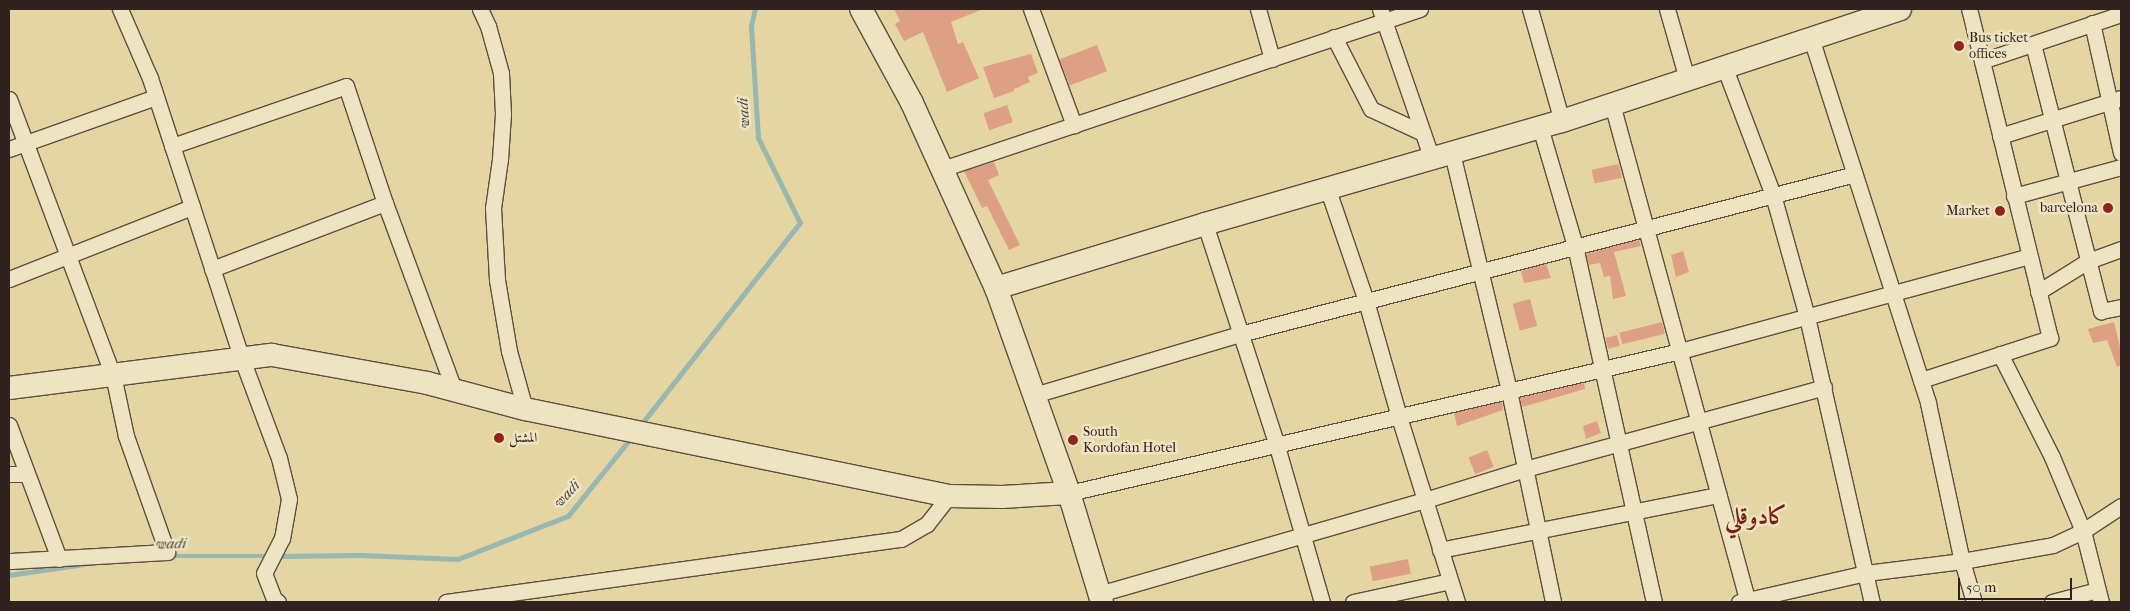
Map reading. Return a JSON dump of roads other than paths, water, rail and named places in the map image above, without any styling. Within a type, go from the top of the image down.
[{"type":"street","points":[[120,9],[156,97],[242,359],[279,458],[289,499],[282,538],[264,573],[274,599],[278,602]]},
{"type":"street","points":[[480,9],[488,26],[501,73],[503,114],[500,159],[493,208],[497,280],[509,351],[525,409]]},
{"type":"street","points":[[861,9],[912,103],[996,288],[1069,493],[1101,598],[1525,469],[1699,423],[1824,387]]},
{"type":"street","points":[[1031,9],[1074,125]]},
{"type":"street","points":[[1258,9],[1272,59]]},
{"type":"street","points":[[942,169],[1272,59],[1334,37],[1382,14],[1420,9]]},
{"type":"street","points":[[1530,9],[1562,121]]},
{"type":"street","points":[[1667,9],[1687,79]]},
{"type":"street","points":[[996,288],[1205,224],[1562,121],[1900,9]]},
{"type":"street","points":[[1921,380],[2050,338],[2028,256],[1969,9]]},
{"type":"street","points":[[1382,14],[1423,133],[1442,156],[1480,271],[1509,391],[1554,602]]},
{"type":"street","points":[[1982,62],[2121,14]]},
{"type":"street","points":[[2092,23],[2115,100],[2121,153]]},
{"type":"street","points":[[1334,37],[1371,109],[1423,133]]},
{"type":"street","points":[[1811,38],[1928,403],[1962,561],[1974,602]]},
{"type":"street","points":[[2033,44],[2101,312],[2121,307]]},
{"type":"street","points":[[1724,66],[1773,195],[1807,317],[1872,602]]},
{"type":"street","points":[[172,146],[346,86],[385,203],[454,390]]},
{"type":"street","points":[[9,149],[156,97]]},
{"type":"street","points":[[9,99],[113,375],[126,436],[166,552],[9,561]]},
{"type":"street","points":[[2000,136],[2115,100]]},
{"type":"street","points":[[1612,104],[1719,495],[1752,600],[1866,573],[1962,561],[2052,545],[2083,531],[2121,506]]},
{"type":"street","points":[[1540,127],[1575,246],[1654,602]]},
{"type":"street","points":[[2014,196],[2121,167]]},
{"type":"street","points":[[1034,395],[1240,334],[1855,174]]},
{"type":"street","points":[[1328,190],[1366,301],[1399,417],[1457,602]]},
{"type":"street","points":[[212,269],[385,203]]},
{"type":"street","points":[[9,279],[192,207]]},
{"type":"street","points":[[1205,224],[1276,444],[1322,602]]},
{"type":"street","points":[[2038,292],[2088,261],[2121,249]]},
{"type":"street","points":[[9,388],[272,355],[454,390],[525,409],[949,496],[1002,497],[1069,493],[1680,352],[2028,256]]},
{"type":"street","points":[[2000,354],[2052,457],[2083,531],[2099,596],[2052,602]]},
{"type":"street","points":[[9,425],[59,559]]},
{"type":"street","points":[[9,474],[26,474]]},
{"type":"street","points":[[1440,550],[1538,529],[1719,495]]},
{"type":"street","points":[[446,602],[901,539],[926,524],[949,496]]},
{"type":"street","points":[[1353,602],[1450,580]]},
{"type":"waterway","name":"wadi","points":[[640,426],[800,223],[758,138],[751,26],[755,9]]},
{"type":"waterway","name":"wadi","points":[[276,556],[361,555],[458,559],[568,516],[631,438]]},
{"type":"waterway","name":"wadi","points":[[169,556],[269,556]]},
{"type":"waterway","name":"wadi","points":[[9,575],[84,564]]},
{"type":"place","name":"Bus ticket offices","points":[[1959,46]]},
{"type":"place","name":"barcelona","points":[[2108,208]]},
{"type":"place","name":"Market","points":[[2000,211]]},
{"type":"place","name":"المشتل","points":[[499,438]]},
{"type":"place","name":"South Kordofan Hotel","points":[[1073,440]]},
{"type":"district","name":"كادوقلي","points":[[1756,517]]}]
